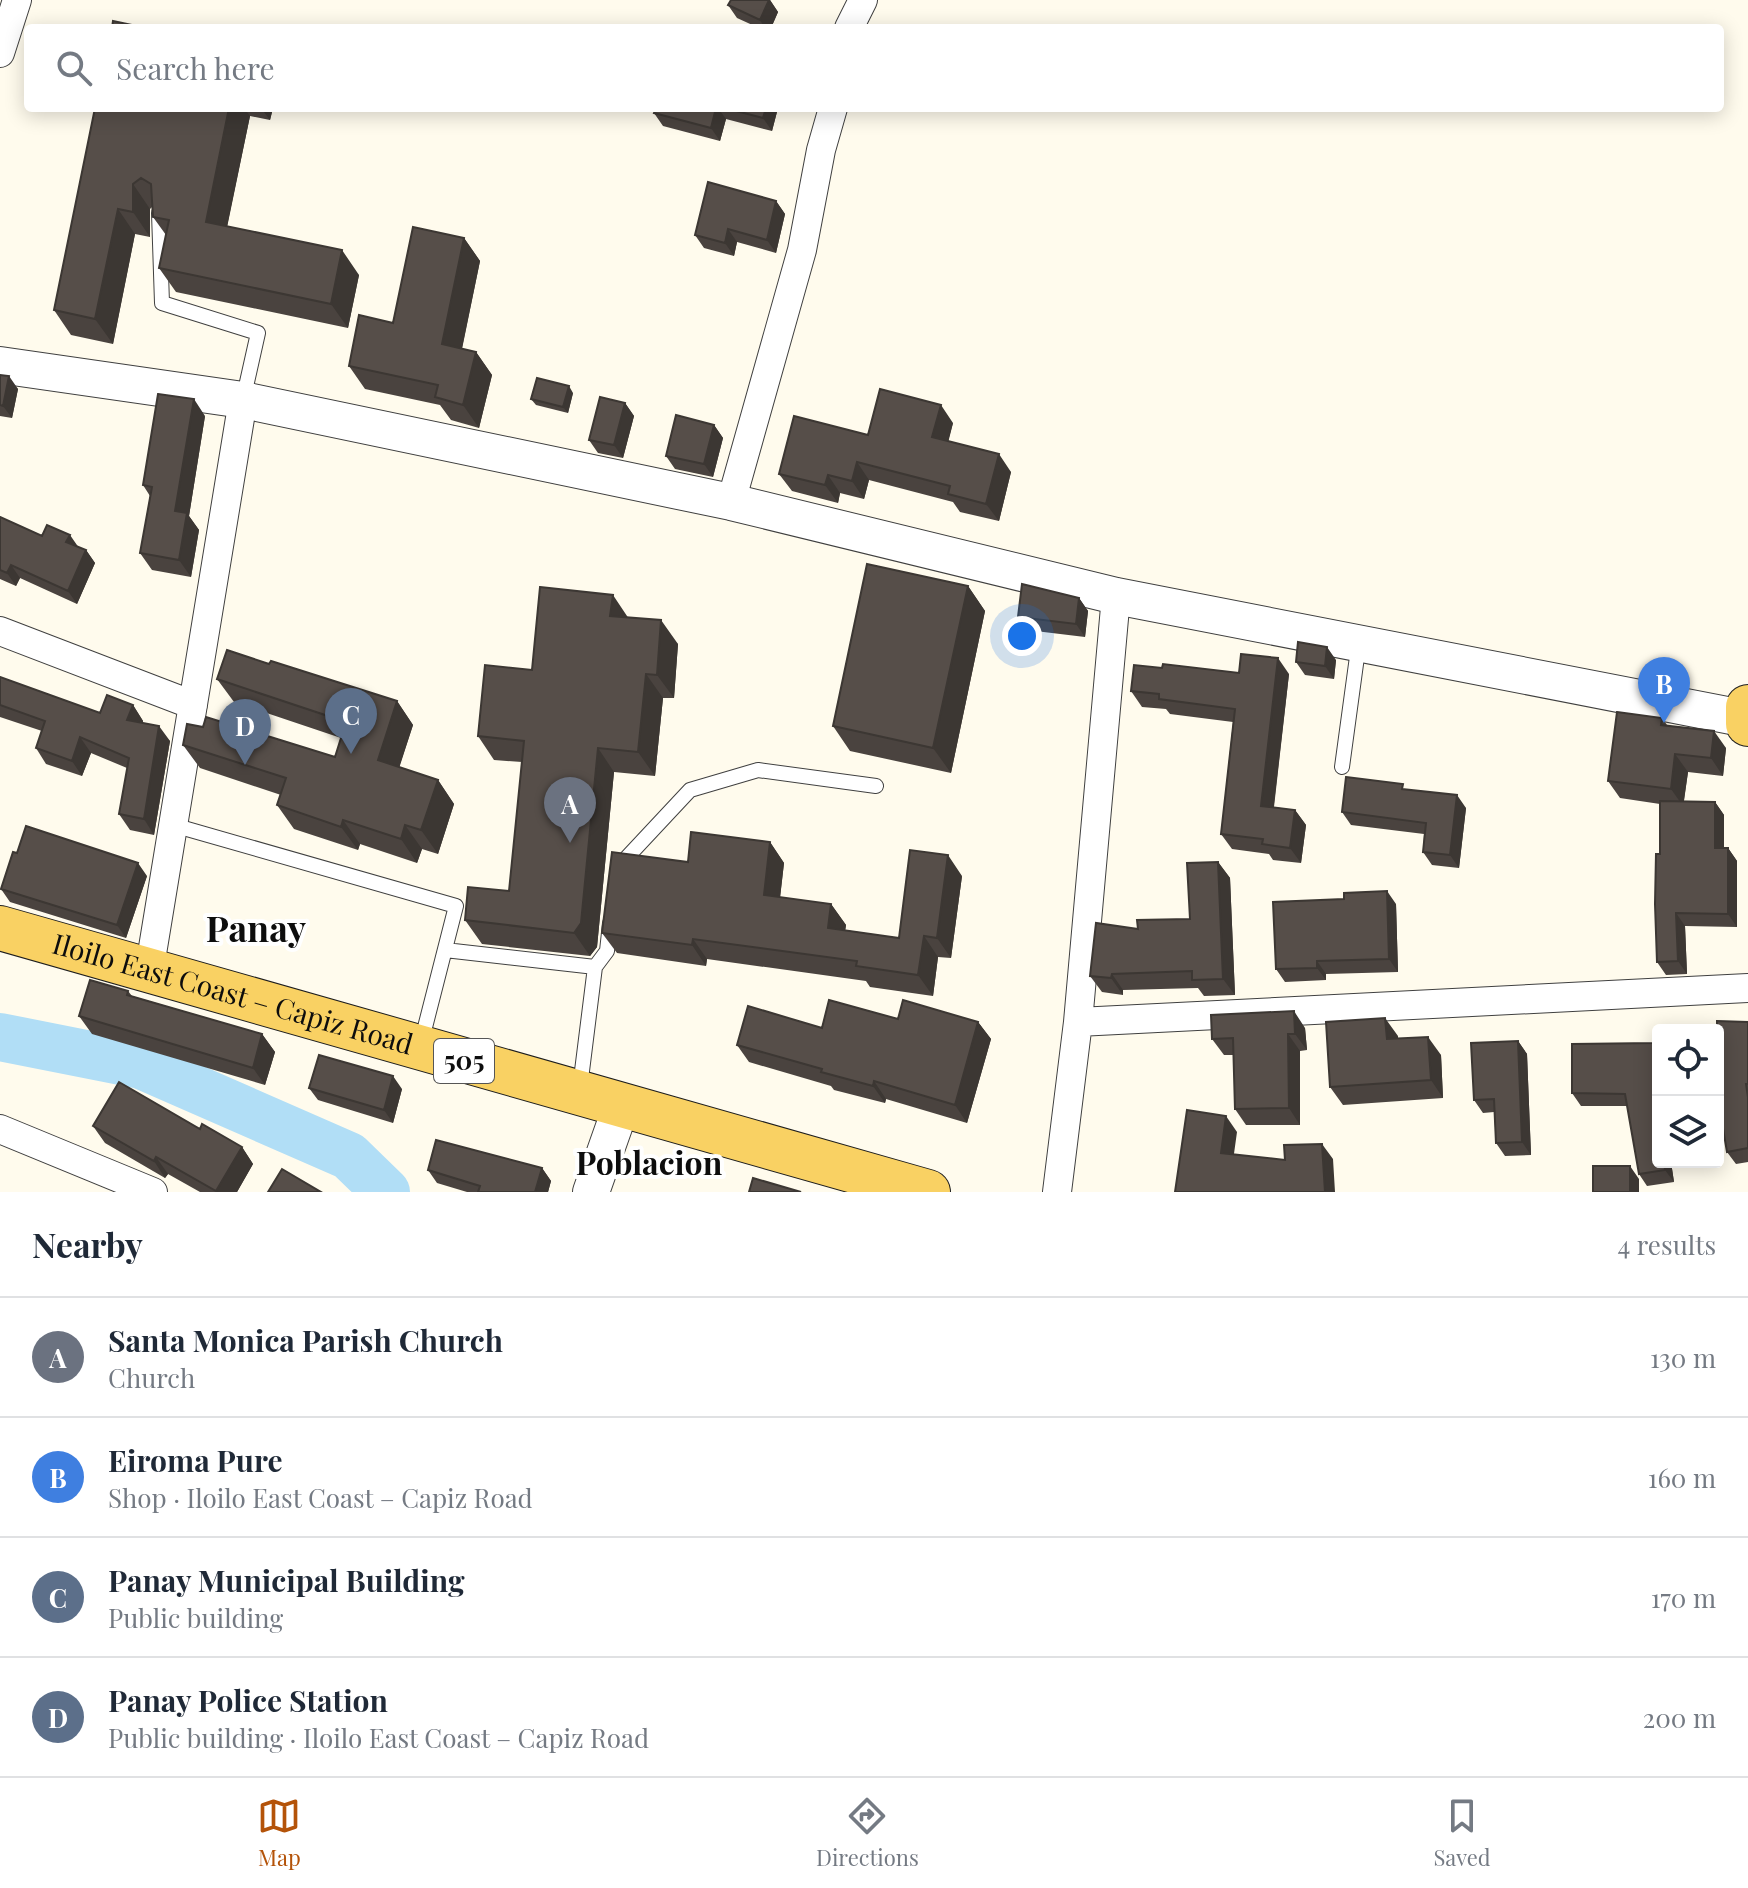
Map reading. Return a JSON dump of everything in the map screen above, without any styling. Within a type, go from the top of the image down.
[{"type":"main road","points":[[1748,707],[1748,721]]},
{"type":"main road","name":"Iloilo East Coast – Capiz Road","points":[[0,928],[928,1192]]},
{"type":"street","points":[[0,53],[17,0]]},
{"type":"street","points":[[851,24],[863,0]]},
{"type":"street","points":[[731,502],[802,250],[821,150],[832,112]]},
{"type":"street","points":[[0,365],[243,400],[731,502],[1116,596],[1748,721]]},
{"type":"street","points":[[149,972],[243,400]]},
{"type":"street","points":[[1057,1192],[1078,1022],[1116,596]]},
{"type":"street","points":[[0,631],[193,705]]},
{"type":"street","points":[[1078,1022],[1748,988]]},
{"type":"street","points":[[591,1192],[621,1107]]},
{"type":"street","points":[[0,1129],[153,1192]]},
{"type":"lane","points":[[159,213],[162,303],[258,333],[243,400]]},
{"type":"lane","points":[[1342,767],[1359,642]]},
{"type":"lane","points":[[615,882],[617,868],[690,790],[758,770],[876,786]]},
{"type":"lane","points":[[173,825],[456,906],[420,1048]]},
{"type":"lane","points":[[579,1094],[595,967],[607,951],[612,910]]},
{"type":"lane","points":[[445,950],[595,967]]},
{"type":"building","points":[[731,0],[769,0],[760,20],[728,5]]},
{"type":"building","points":[[94,112],[228,112],[206,222],[342,250],[331,304],[159,268],[169,220],[153,217],[151,184],[141,178],[133,184],[133,212],[118,209],[95,319],[54,310]]},
{"type":"building","points":[[654,112],[715,112],[711,128]]},
{"type":"building","points":[[740,112],[765,112],[763,118]]},
{"type":"building","points":[[708,182],[776,201],[767,240],[728,229],[725,243],[695,235]]},
{"type":"building","points":[[413,227],[464,238],[442,344],[476,352],[463,405],[435,397],[438,385],[349,366],[359,315],[393,323]]},
{"type":"building","points":[[0,375],[9,376],[3,406],[0,405]]},
{"type":"building","points":[[537,378],[569,386],[563,407],[531,399]]},
{"type":"building","points":[[880,389],[941,405],[932,437],[999,454],[986,504],[948,494],[950,486],[857,462],[852,481],[828,475],[825,485],[779,474],[794,416],[868,435]]},
{"type":"building","points":[[158,394],[194,399],[175,511],[187,513],[179,560],[140,553],[152,487],[143,485]]},
{"type":"building","points":[[600,397],[625,403],[614,445],[589,440]]},
{"type":"building","points":[[676,415],[714,425],[704,464],[666,456]]},
{"type":"building","points":[[0,517],[42,536],[47,525],[70,535],[66,542],[86,550],[68,591],[11,565],[7,573],[0,570]]},
{"type":"building","points":[[867,564],[968,586],[933,748],[833,726]]},
{"type":"building","points":[[1022,584],[1079,598],[1076,624],[1018,617]]},
{"type":"building","points":[[540,587],[613,595],[610,616],[661,620],[657,675],[646,674],[638,752],[598,748],[581,923],[574,933],[465,920],[468,887],[509,891],[524,741],[478,736],[485,665],[532,670]]},
{"type":"building","points":[[1298,642],[1327,647],[1325,666],[1296,662]]},
{"type":"building","points":[[227,650],[397,701],[378,760],[438,780],[421,830],[405,825],[401,839],[343,820],[341,827],[277,805],[286,778],[183,745],[187,724],[203,727],[206,717],[335,757],[346,722],[217,679]]},
{"type":"building","points":[[1241,654],[1278,658],[1261,806],[1295,810],[1290,848],[1262,844],[1263,839],[1221,834],[1235,709],[1159,699],[1159,694],[1131,691],[1134,665],[1162,668],[1163,664],[1239,673]]},
{"type":"building","points":[[0,677],[100,713],[107,695],[133,705],[127,720],[159,726],[144,819],[119,814],[129,758],[80,737],[72,761],[36,748],[45,721],[0,705]]},
{"type":"building","points":[[1617,712],[1662,718],[1661,725],[1714,731],[1711,758],[1675,754],[1671,789],[1608,781]]},
{"type":"building","points":[[1346,777],[1403,784],[1402,789],[1457,795],[1450,855],[1423,852],[1426,823],[1342,812]]},
{"type":"building","points":[[1660,801],[1715,802],[1715,848],[1728,848],[1728,914],[1676,913],[1678,961],[1657,962],[1655,904],[1656,854],[1660,854]]},
{"type":"building","points":[[26,826],[138,863],[117,925],[1,889],[13,852],[17,853]]},
{"type":"building","points":[[691,832],[770,842],[764,895],[831,904],[828,928],[899,938],[910,850],[948,855],[937,938],[924,936],[918,975],[856,966],[857,961],[693,939],[692,945],[602,933],[612,852],[688,862]]},
{"type":"building","points":[[1218,862],[1223,979],[1192,980],[1192,971],[1112,974],[1111,978],[1090,976],[1096,923],[1138,929],[1137,920],[1190,919],[1187,863]]},
{"type":"building","points":[[1387,891],[1389,959],[1317,961],[1317,968],[1276,969],[1273,902],[1344,899],[1344,893]]},
{"type":"building","points":[[90,980],[128,991],[127,995],[262,1034],[253,1068],[79,1016]]},
{"type":"building","points":[[829,1000],[898,1019],[903,1000],[978,1022],[955,1105],[874,1081],[873,1086],[821,1072],[822,1069],[737,1045],[748,1006],[822,1028]]},
{"type":"building","points":[[1294,1011],[1295,1034],[1288,1034],[1289,1108],[1235,1109],[1233,1038],[1212,1039],[1211,1015]]},
{"type":"building","points":[[1385,1018],[1387,1039],[1428,1037],[1431,1080],[1330,1087],[1326,1022]]},
{"type":"building","points":[[1717,1021],[1748,1022],[1748,1148],[1727,1152],[1724,1134],[1724,1024],[1717,1024]]},
{"type":"building","points":[[1518,1041],[1522,1142],[1496,1143],[1494,1099],[1474,1100],[1471,1043]]},
{"type":"building","points":[[1652,1043],[1652,1168],[1665,1170],[1639,1174],[1625,1094],[1572,1093],[1572,1044]]},
{"type":"building","points":[[319,1055],[393,1076],[384,1110],[309,1088]]},
{"type":"building","points":[[119,1082],[200,1129],[202,1124],[242,1147],[216,1191],[156,1157],[154,1161],[93,1126]]},
{"type":"building","points":[[1187,1110],[1226,1116],[1221,1153],[1285,1160],[1284,1145],[1322,1144],[1325,1192],[1175,1192]]},
{"type":"building","points":[[436,1140],[542,1168],[535,1192],[478,1192],[480,1186],[428,1170]]},
{"type":"building","points":[[1593,1166],[1630,1166],[1630,1192],[1593,1192]]},
{"type":"building","points":[[282,1169],[321,1192],[268,1192]]},
{"type":"building","points":[[753,1178],[801,1192],[749,1192]]},
{"type":"waterway","points":[[0,1037],[141,1065],[349,1156],[386,1192]]},
{"type":"place","name":"Eiroma Pure","points":[[1664,723]]},
{"type":"place","name":"Panay Municipal Building","points":[[351,754]]},
{"type":"place","name":"Panay Police Station","points":[[245,765]]},
{"type":"place","name":"Santa Monica Parish Church","points":[[570,843]]},
{"type":"district","name":"Panay","points":[[256,929]]},
{"type":"district","name":"Poblacion","points":[[649,1164]]}]
